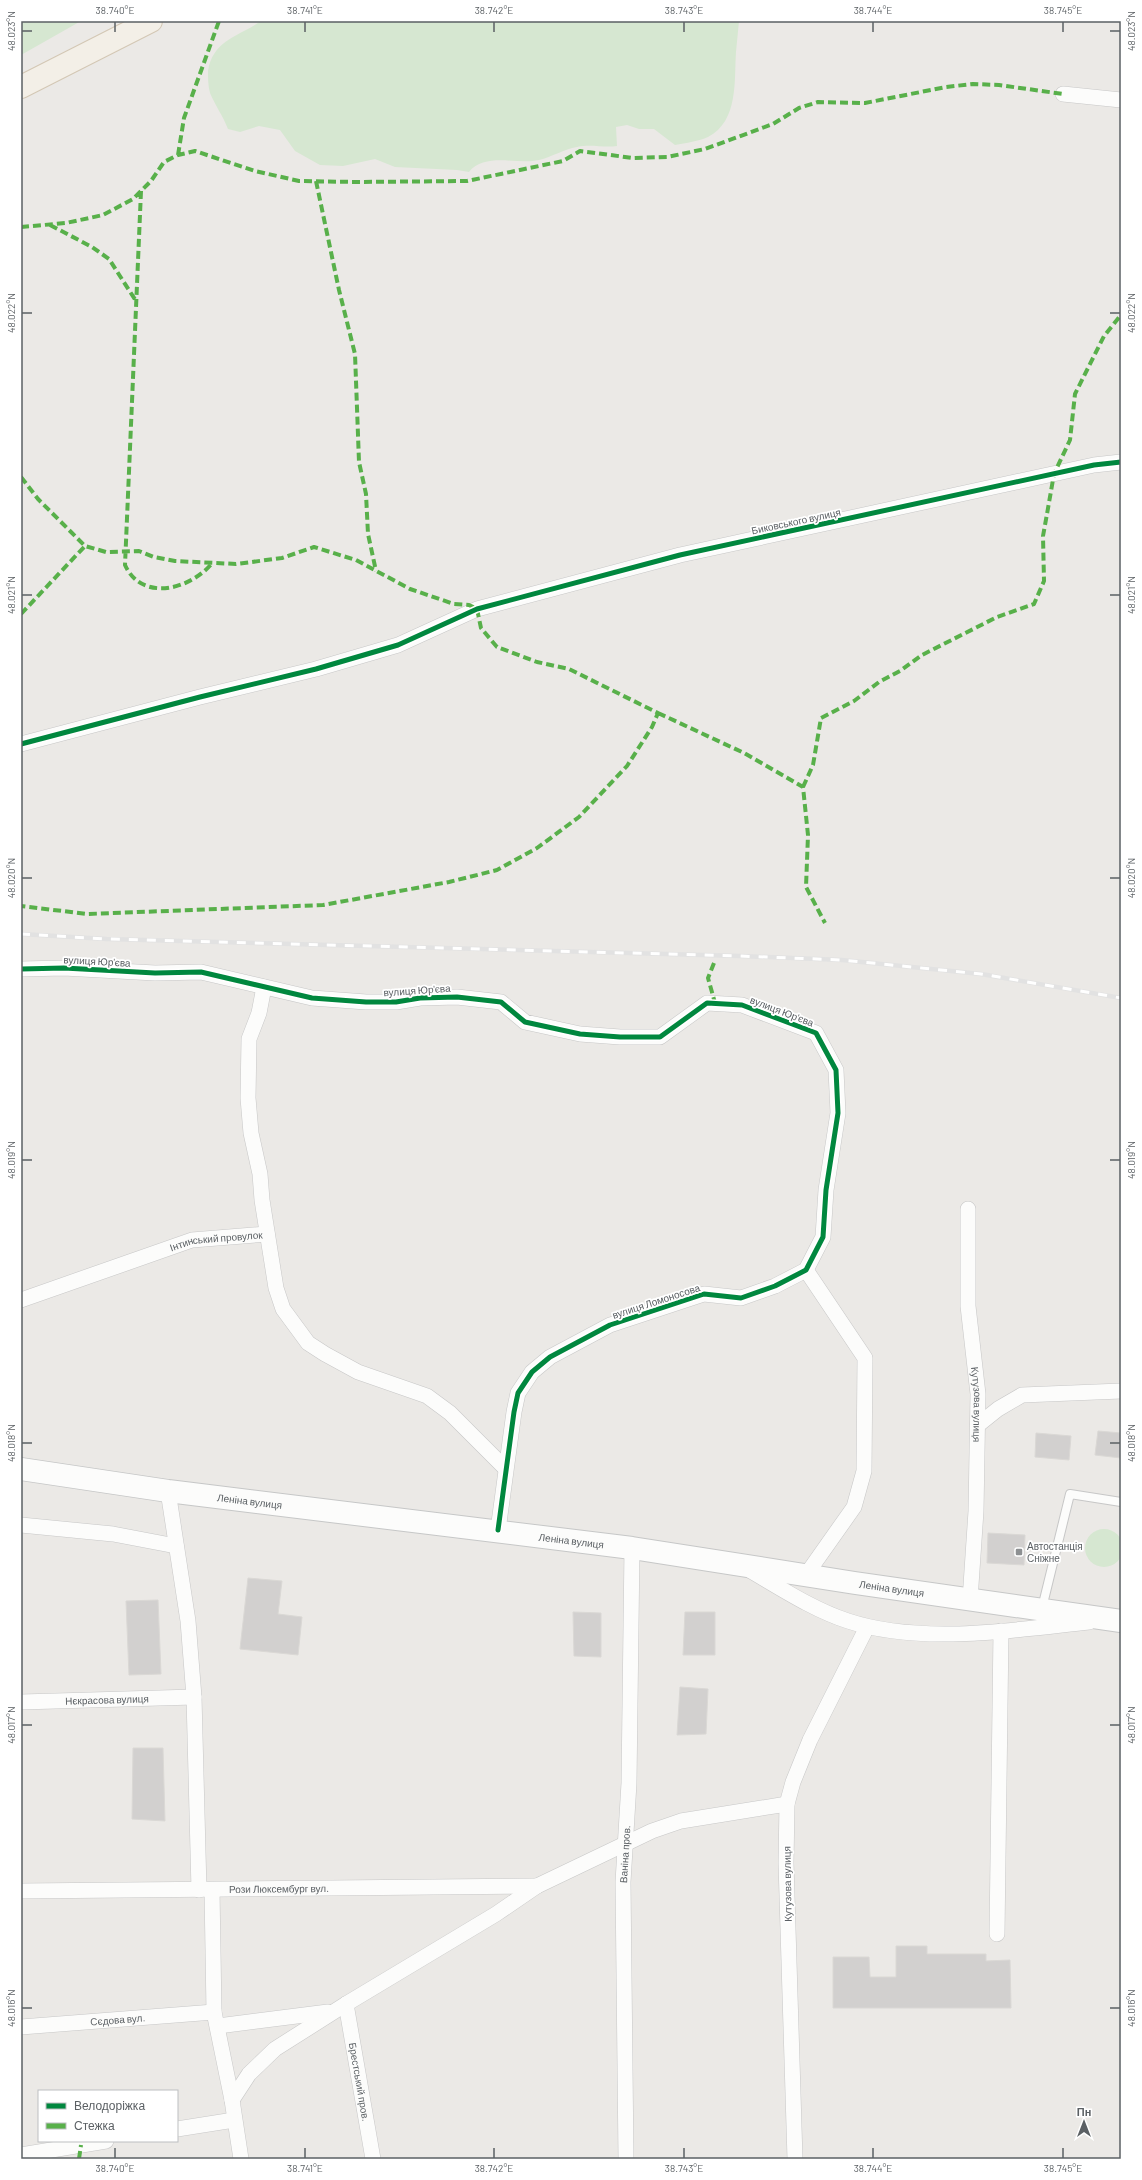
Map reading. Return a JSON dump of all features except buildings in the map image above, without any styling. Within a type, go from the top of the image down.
[{"type":"main road","points":[[21,87],[151,21]]},
{"type":"main road","name":"Леніна вулиця","points":[[21,1469],[168,1491],[498,1530],[632,1548],[806,1576],[970,1600],[1042,1608],[1118,1620]]},
{"type":"street","points":[[1063,94],[1121,100]]},
{"type":"street","name":"Биковського вулиця","points":[[21,744],[200,696],[316,669],[398,645],[477,609],[680,555],[1094,465],[1121,462]]},
{"type":"street","name":"вулиця Юр'єва","points":[[21,970],[64,968],[147,973],[201,972],[312,998],[366,1002],[396,1002],[420,998],[457,997],[501,1002],[525,1022],[580,1034],[620,1037],[660,1037],[707,1003],[742,1005],[816,1033],[836,1070],[838,1113],[826,1190],[823,1237],[806,1270]]},
{"type":"street","name":"Інтинський провулок","points":[[21,1300],[192,1240],[267,1234],[260,1174],[251,1133],[248,1071],[249,1039],[259,1013],[264,987]]},
{"type":"street","name":"Кутузова вулиця","points":[[968,1209],[968,1306],[978,1394],[976,1510],[970,1600]]},
{"type":"street","points":[[267,1234],[276,1288],[283,1309],[308,1343],[358,1372],[426,1396],[450,1413],[505,1468]]},
{"type":"street","points":[[806,1270],[865,1358],[864,1471],[854,1507],[806,1576]]},
{"type":"street","name":"вулиця Ломоносова","points":[[498,1530],[505,1468],[518,1393],[532,1372],[550,1357],[610,1325],[656,1308],[704,1294],[741,1298],[775,1286],[806,1270]]},
{"type":"street","points":[[978,1425],[998,1409],[1022,1395],[1121,1391]]},
{"type":"street","points":[[168,1491],[188,1621],[205,1890],[216,2019],[232,2100],[240,2159]]},
{"type":"street","points":[[21,1526],[113,1534],[176,1546]]},
{"type":"street","name":"Ваніна пров.","points":[[626,2159],[623,1882],[624,1844],[630,1783],[632,1548]]},
{"type":"street","points":[[742,1565],[827,1614],[866,1627],[892,1631],[927,1633],[1001,1631],[1118,1620]]},
{"type":"street","name":"Кутузова вулиця","points":[[795,2159],[786,1863],[787,1804],[793,1782],[810,1740],[866,1627]]},
{"type":"street","points":[[997,1934],[1001,1631]]},
{"type":"street","name":"Нєкрасова вулиця","points":[[21,1702],[194,1697]]},
{"type":"street","points":[[232,2100],[249,2074],[270,2052],[332,2012],[496,1914],[537,1886],[652,1830],[681,1821],[787,1804]]},
{"type":"street","name":"Рози Люксембург вул.","points":[[21,1891],[537,1886]]},
{"type":"street","name":"Брестський пров.","points":[[346,2004],[374,2159]]},
{"type":"street","name":"Сєдова вул.","points":[[21,2027],[216,2019],[332,2012]]},
{"type":"street","points":[[178,2129],[234,2120]]},
{"type":"street","points":[[21,2155],[100,2142]]},
{"type":"lane","points":[[1042,1608],[1070,1494],[1121,1502]]},
{"type":"green space","points":[[21,21],[81,21],[21,55]]},
{"type":"green space","points":[[261,21],[739,21],[733,99],[725,121],[718,130],[708,137],[675,145],[654,129],[639,129],[627,125],[616,127],[617,146],[577,147],[567,149],[539,160],[502,160],[484,162],[469,172],[395,167],[375,159],[343,166],[320,165],[295,151],[280,130],[259,126],[240,132],[228,129],[210,93],[208,85],[208,71],[215,52],[228,40]]},
{"type":"green space","points":[[1104,1529],[1114,1532],[1120,1538],[1123,1548],[1120,1558],[1114,1564],[1104,1567],[1094,1564],[1088,1558],[1085,1548],[1088,1538],[1094,1532]]},
{"type":"railway","points":[[21,934],[107,939],[842,960],[981,974],[1121,998]]},
{"type":"marked path","points":[[178,155],[184,118],[219,21]]},
{"type":"marked path","points":[[21,227],[66,223],[103,215],[133,199],[151,181],[164,162],[178,155],[195,151],[255,171],[299,181],[467,181],[563,161],[580,151],[633,158],[667,157],[705,149],[773,124],[799,108],[818,102],[865,103],[946,87],[973,84],[999,85],[1063,94]]},
{"type":"marked path","points":[[316,181],[339,290],[355,354],[359,462],[366,494],[368,534],[376,571]]},
{"type":"marked path","points":[[141,191],[125,565],[133,577],[143,584],[155,588],[168,588],[180,585],[193,579],[213,562]]},
{"type":"marked path","points":[[50,225],[92,247],[109,259],[136,301]]},
{"type":"marked path","points":[[803,787],[813,765],[821,718],[854,701],[879,682],[900,671],[922,655],[997,617],[1034,604],[1044,581],[1043,536],[1054,474],[1070,440],[1075,394],[1104,336],[1121,315]]},
{"type":"marked path","points":[[21,477],[38,499],[85,546],[106,552],[139,551],[154,557],[175,561],[236,564],[282,558],[314,547],[356,560],[410,589],[454,604],[469,605],[477,609],[481,628],[497,647],[537,662],[569,669],[658,713],[652,727],[627,766],[579,817],[537,848],[497,870],[449,882],[323,905],[87,914],[21,906]]},
{"type":"marked path","points":[[21,614],[85,546]]},
{"type":"marked path","points":[[658,713],[744,753],[803,787],[808,835],[806,887],[825,923]]},
{"type":"marked path","points":[[714,963],[708,978],[715,1003]]},
{"type":"marked path","points":[[79,2159],[81,2145]]},
{"type":"cycle path","points":[[21,744],[200,697],[316,669],[398,645],[477,609],[680,555],[1094,465],[1121,462]]},
{"type":"cycle path","points":[[21,969],[64,968],[155,973],[201,972],[312,998],[366,1002],[396,1002],[420,998],[457,997],[501,1002],[525,1022],[580,1034],[620,1037],[660,1037],[707,1003],[742,1005],[816,1033],[836,1070],[838,1113],[826,1190],[823,1237],[806,1270],[775,1286],[741,1298],[704,1294],[610,1325],[550,1357],[532,1372],[518,1393],[514,1412],[498,1530]]},
{"type":"place","name":"Автостанція Сніжне","points":[[1019,1552]]}]
